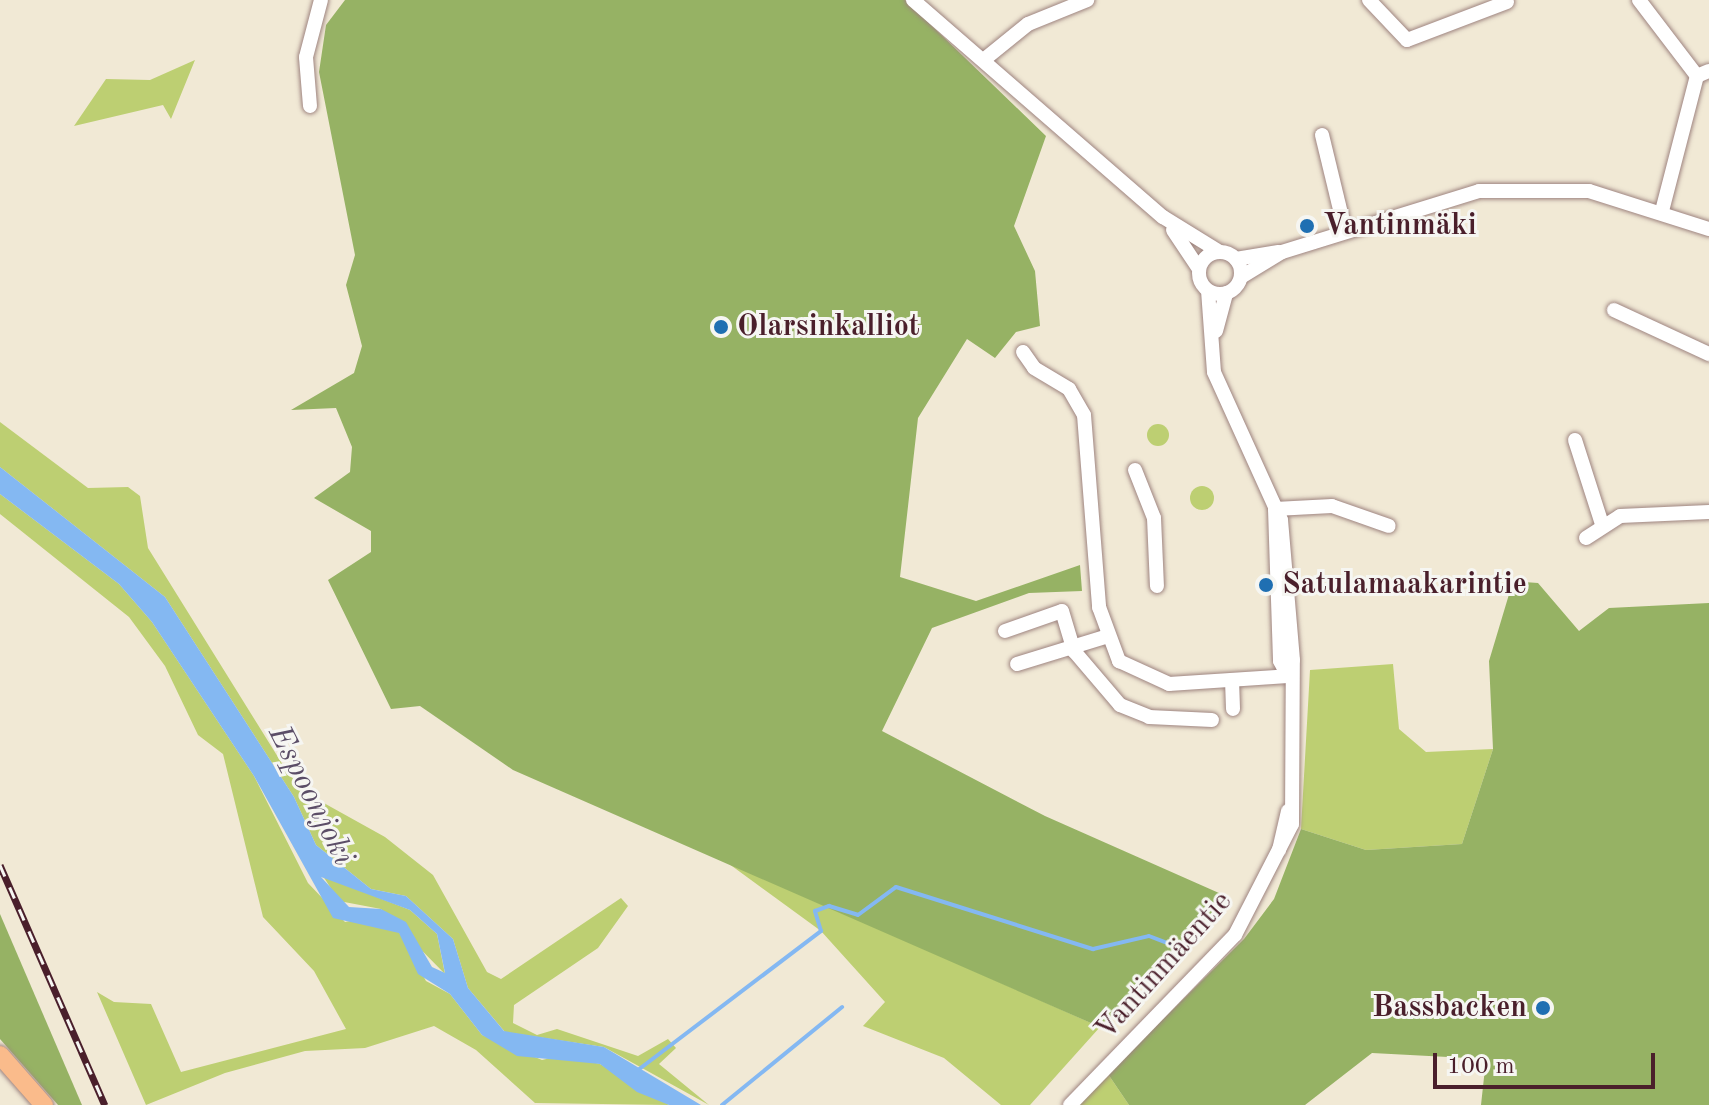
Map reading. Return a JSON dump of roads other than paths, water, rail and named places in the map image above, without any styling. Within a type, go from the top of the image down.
[{"type":"main road","points":[[0,1055],[44,1105]]},
{"type":"street","points":[[310,106],[306,57],[321,0]]},
{"type":"street","points":[[913,0],[986,58],[1163,217],[1236,259],[1282,252],[1479,191],[1525,187],[1589,191],[1662,211],[1709,229]]},
{"type":"street","points":[[986,58],[1028,24],[1087,0]]},
{"type":"street","points":[[1369,0],[1407,40],[1507,2]]},
{"type":"street","points":[[1639,0],[1703,74],[1662,211]]},
{"type":"street","points":[[1322,135],[1345,230]]},
{"type":"street","points":[[1163,217],[1199,269],[1208,291],[1226,293],[1241,277],[1282,252]]},
{"type":"street","points":[[1199,269],[1220,252]]},
{"type":"street","points":[[1236,259],[1241,277]]},
{"type":"street","name":"Vantinmäentie","points":[[1070,1105],[1235,935],[1279,850],[1289,838],[1288,676],[1280,661],[1275,509],[1223,398],[1212,347],[1208,291]]},
{"type":"street","name":"Vantinmäentie","points":[[1212,347],[1226,293]]},
{"type":"street","points":[[1614,310],[1709,354]]},
{"type":"street","points":[[1023,352],[1080,400],[1084,415],[1105,637],[1119,661],[1151,681],[1288,676]]},
{"type":"street","points":[[1575,440],[1602,524]]},
{"type":"street","points":[[1135,470],[1154,518],[1157,586]]},
{"type":"street","points":[[1275,509],[1332,506],[1389,526]]},
{"type":"street","points":[[1586,538],[1602,524],[1620,516],[1709,512]]},
{"type":"street","points":[[1005,631],[1062,611],[1074,651],[1120,705],[1149,717],[1212,720]]},
{"type":"street","points":[[1017,664],[1074,651],[1105,637]]},
{"type":"street","points":[[1232,680],[1233,709]]},
{"type":"water","points":[[0,467],[165,597],[294,797],[316,845],[371,889],[406,896],[453,939],[468,988],[504,1031],[604,1047],[701,1105],[669,1105],[637,1092],[600,1064],[517,1056],[482,1035],[450,994],[418,974],[399,933],[333,918],[254,776],[152,622],[119,584],[0,494]],"holes":[[[321,877],[410,910],[437,934],[445,973],[432,967],[406,922],[381,909],[349,907]]]},
{"type":"waterway","points":[[638,1070],[821,931],[815,911],[829,906],[858,915],[896,887],[1093,949],[1149,936],[1170,944]]},
{"type":"waterway","points":[[722,1105],[842,1007]]},
{"type":"railway","points":[[0,865],[105,1105]]},
{"type":"place","name":"Vantinmäki","points":[[1307,226]]},
{"type":"place","name":"Olarsinkalliot","points":[[721,327]]},
{"type":"place","name":"Satulamaakarintie","points":[[1266,585]]},
{"type":"place","name":"Bassbacken","points":[[1543,1008]]},
{"type":"water label","name":"Espoonjoki","points":[[310,796]]}]
